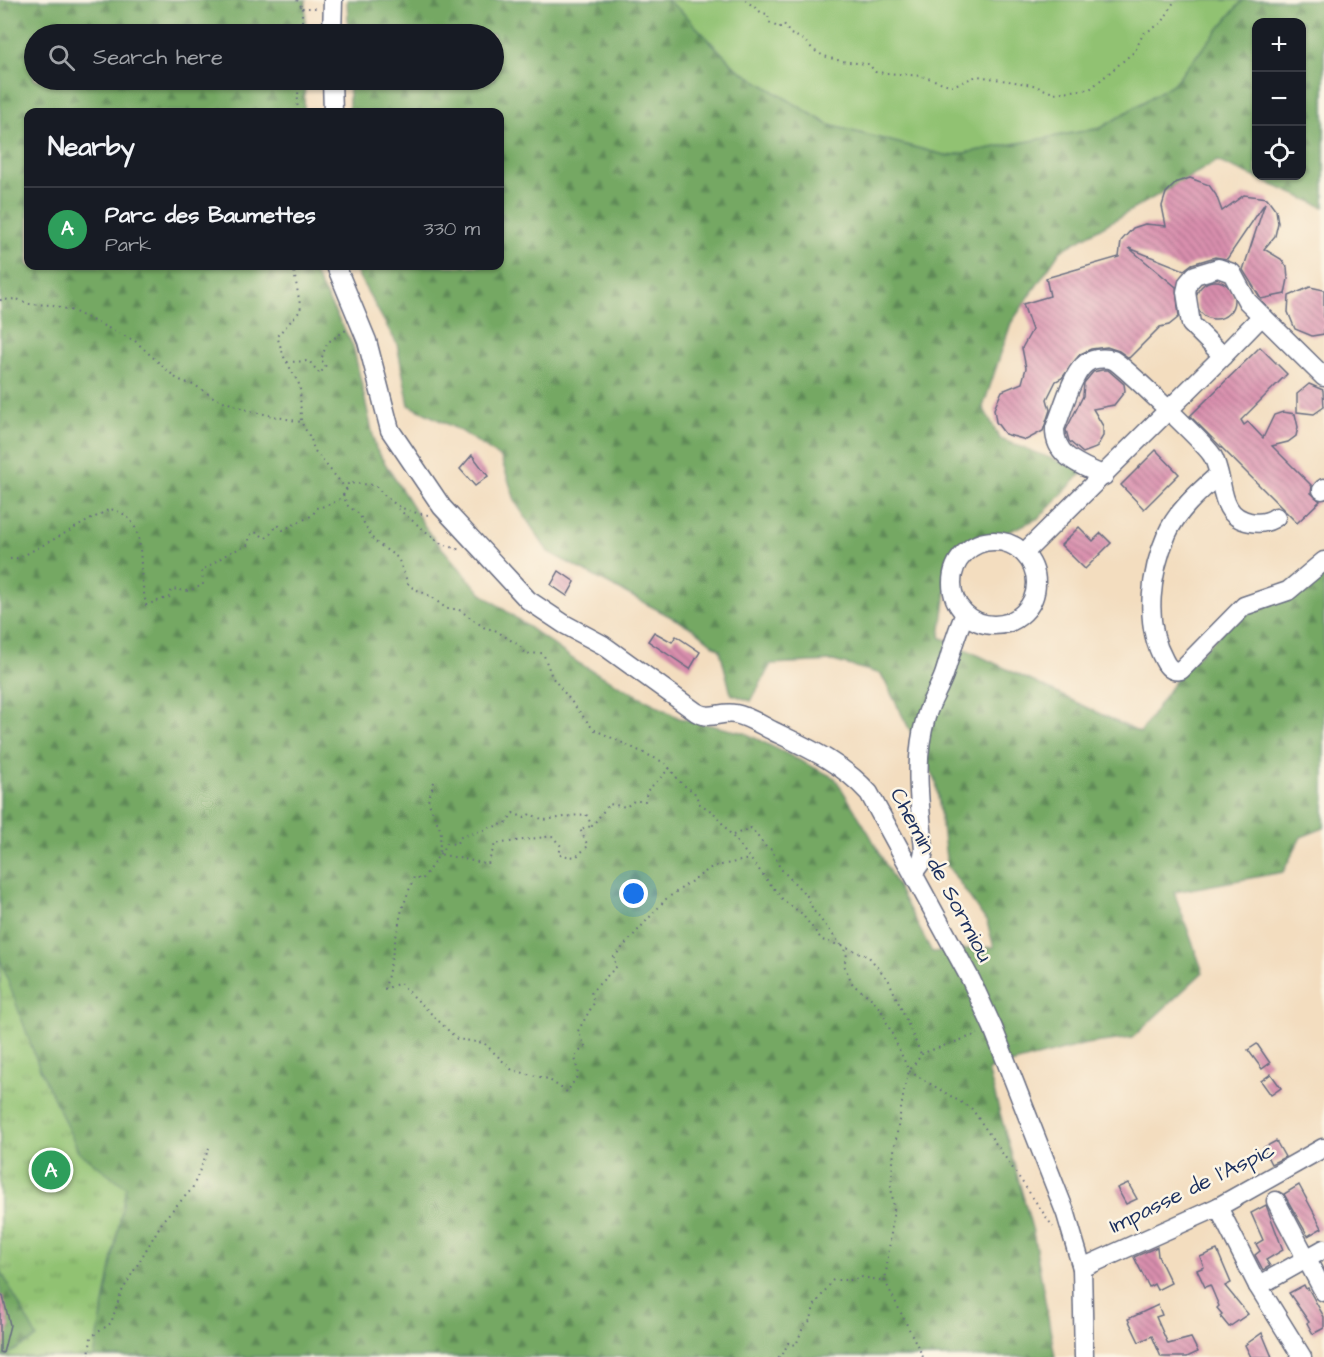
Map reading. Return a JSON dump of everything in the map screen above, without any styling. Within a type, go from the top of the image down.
[{"type":"street","points":[[332,24],[333,0]]},
{"type":"street","points":[[332,90],[333,108]]},
{"type":"street","points":[[1223,356],[1191,324],[1186,292],[1191,278],[1218,268],[1229,270],[1247,301],[1324,377]]},
{"type":"street","name":"Chemin de Sormiou","points":[[338,270],[367,341],[390,430],[410,463],[451,518],[528,600],[603,645],[696,712],[712,717],[727,713],[737,714],[844,769],[869,793],[915,872],[993,1029],[1066,1214],[1082,1268],[1084,1357]]},
{"type":"street","points":[[1024,552],[1104,476],[1262,316]]},
{"type":"street","points":[[1104,476],[1066,456],[1057,446],[1054,437],[1055,428],[1082,366],[1093,360],[1114,361],[1210,452],[1227,506],[1236,516],[1257,523],[1276,517]]},
{"type":"street","points":[[1218,475],[1177,516],[1167,533],[1158,560],[1152,592],[1153,633],[1167,667],[1174,671],[1181,670],[1244,606],[1288,591],[1324,561]]},
{"type":"street","points":[[1003,541],[1024,552],[1035,571],[1037,582],[1036,593],[1025,612],[1006,624],[996,625],[985,624],[965,614],[953,594],[951,581],[954,569],[968,549],[984,542],[1003,541]]},
{"type":"street","points":[[915,872],[922,861],[924,849],[918,770],[922,732],[926,714],[944,676],[958,628],[965,614]]},
{"type":"street","name":"Impasse de l'Aspic","points":[[1082,1268],[1218,1207],[1323,1148]]},
{"type":"street","points":[[1276,1201],[1324,1292]]},
{"type":"street","points":[[1218,1207],[1258,1286],[1302,1357]]},
{"type":"street","points":[[1258,1286],[1324,1249]]},
{"type":"path","points":[[297,0],[302,8],[302,24]]},
{"type":"path","points":[[745,0],[762,13],[768,14],[769,22],[779,28],[784,24],[790,34],[802,38],[819,54],[853,63],[869,63],[875,72],[922,76],[952,86],[977,76],[989,80],[1001,78],[1053,93],[1090,89],[1100,83],[1135,51],[1143,34],[1162,23],[1175,0]]},
{"type":"path","points":[[297,108],[298,90]]},
{"type":"path","points":[[294,270],[301,310],[277,336],[284,357],[300,386],[302,422],[314,450],[348,491]]},
{"type":"path","points":[[0,300],[17,299],[28,304],[53,305],[73,311],[135,341],[177,379],[196,386],[215,398],[250,411],[302,422]]},
{"type":"path","points":[[287,362],[309,361],[321,374],[326,365],[321,360],[327,343],[350,326]]},
{"type":"path","points":[[348,491],[348,483],[375,485],[390,503],[410,513],[451,518]]},
{"type":"path","points":[[10,559],[20,558],[110,509],[124,512],[136,526],[146,605],[169,598],[172,589],[188,591],[203,585],[202,570],[230,552],[248,545],[250,535],[255,532],[266,538],[278,525],[283,530],[294,525],[313,514],[316,508],[338,501],[348,491]]},
{"type":"path","points":[[343,494],[347,505],[359,513],[374,541],[398,558],[409,586],[430,596],[447,609],[458,609],[485,628],[495,630],[520,646],[526,654],[535,651],[543,653],[552,677],[593,729],[654,757],[670,768],[682,784],[693,792],[700,804],[714,813],[783,900],[801,913],[822,940],[869,957],[889,981],[921,1054]]},
{"type":"path","points":[[394,505],[440,543],[469,554]]},
{"type":"path","points":[[670,768],[647,791],[645,801],[634,801],[626,807],[609,804],[592,825],[586,814],[544,820],[530,814],[525,818],[513,813],[506,822],[461,837],[456,844],[447,843],[422,880],[414,877],[402,909],[385,989],[400,983],[457,1039],[484,1043],[512,1070],[548,1078],[567,1092],[578,1075],[575,1056],[585,1046],[578,1031],[594,1003],[591,992],[617,966],[613,958],[666,899],[712,867],[750,859]]},
{"type":"path","points":[[434,782],[428,801],[441,831],[440,854]]},
{"type":"path","points":[[440,854],[488,864],[495,844],[552,836],[561,846],[559,855],[576,857],[588,846],[580,829],[592,826]]},
{"type":"path","points":[[733,835],[751,828],[766,847],[772,850],[780,868],[808,897],[813,910],[847,954],[844,965],[853,985],[870,997],[881,1010],[909,1071],[972,1109],[1056,1231]]},
{"type":"path","points":[[923,1357],[885,1281],[894,1209],[891,1186],[894,1151],[909,1071],[923,1053],[993,1029]]},
{"type":"path","points":[[89,1357],[91,1337],[111,1323],[121,1293],[164,1219],[192,1189],[209,1148]]},
{"type":"path","points":[[778,1357],[782,1356],[788,1343],[796,1345],[804,1325],[811,1320],[814,1306],[833,1280],[852,1280],[861,1277],[885,1281]]},
{"type":"green space","points":[[0,0],[306,0],[305,24],[24,24],[24,90],[305,90],[304,108],[24,108],[24,270],[312,270],[353,346],[376,449],[429,533],[481,593],[580,664],[679,718],[745,733],[835,778],[870,835],[932,952],[994,947],[987,922],[947,865],[936,781],[881,674],[833,661],[771,664],[751,701],[731,694],[720,650],[694,629],[548,552],[516,503],[501,458],[461,431],[409,405],[397,344],[355,270],[504,270],[504,108],[349,108],[349,90],[504,90],[504,24],[348,24],[347,0],[666,0],[681,11],[736,68],[829,125],[948,156],[1101,128],[1173,84],[1243,0],[1324,0],[1324,207],[1261,180],[1306,180],[1306,18],[1252,18],[1252,176],[1217,161],[1060,251],[1011,323],[983,407],[1000,439],[1084,471],[1039,518],[1001,535],[956,547],[949,569],[940,637],[1140,733],[1179,675],[1252,602],[1324,565],[1324,828],[1301,837],[1283,872],[1174,892],[1203,972],[1132,1038],[1086,1044],[988,1070],[1033,1232],[1055,1357],[0,1357]]},
{"type":"green space","points":[[666,0],[1243,0],[1173,84],[1101,128],[948,156],[829,125],[736,68],[681,11]]},
{"type":"green space","points":[[0,959],[39,1067],[79,1152],[126,1187],[94,1357],[3,1357],[37,1338],[0,1269]]},
{"type":"building","points":[[1190,178],[1209,185],[1222,211],[1244,195],[1267,198],[1276,210],[1278,223],[1275,236],[1264,249],[1281,259],[1287,267],[1288,279],[1285,294],[1261,299],[1243,270],[1265,203],[1227,259],[1215,257],[1192,264],[1184,270],[1129,248],[1176,287],[1179,317],[1169,325],[1160,327],[1129,358],[1107,347],[1091,349],[1080,354],[1062,378],[1056,381],[1047,399],[1050,410],[1043,431],[1026,440],[1005,434],[996,422],[994,409],[1002,391],[1022,383],[1026,368],[1022,348],[1032,330],[1023,304],[1050,296],[1046,278],[1119,257],[1121,241],[1133,228],[1145,224],[1166,226],[1162,206],[1166,193],[1177,182]]},
{"type":"building","points":[[1215,281],[1222,282],[1228,287],[1233,293],[1233,307],[1228,313],[1222,318],[1215,319],[1208,318],[1202,313],[1197,307],[1196,300],[1197,293],[1202,287],[1208,282]]},
{"type":"building","points":[[1310,287],[1324,290],[1324,334],[1312,336],[1295,329],[1288,312],[1289,296]]},
{"type":"building","points":[[1260,347],[1287,374],[1241,420],[1244,425],[1248,422],[1263,438],[1274,415],[1283,412],[1295,414],[1298,427],[1296,436],[1288,442],[1272,446],[1312,486],[1311,493],[1320,501],[1297,523],[1190,416]]},
{"type":"building","points":[[1108,370],[1124,384],[1125,391],[1114,405],[1093,409],[1103,426],[1103,436],[1096,448],[1083,453],[1069,441],[1066,430],[1083,396],[1084,383],[1093,372]]},
{"type":"building","points":[[1309,384],[1323,390],[1324,407],[1314,414],[1297,412],[1297,394]]},
{"type":"building","points":[[1156,450],[1179,474],[1144,509],[1121,485]]},
{"type":"building","points":[[472,455],[488,476],[475,486],[460,469]]},
{"type":"building","points":[[1079,527],[1093,541],[1101,533],[1111,543],[1085,569],[1061,545]]},
{"type":"building","points":[[559,571],[575,582],[567,596],[551,585]]},
{"type":"building","points":[[654,632],[672,642],[676,636],[700,652],[690,669],[648,641]]},
{"type":"building","points":[[1257,1044],[1270,1063],[1262,1069],[1248,1050]]},
{"type":"building","points":[[1271,1074],[1281,1088],[1271,1095],[1261,1081]]},
{"type":"building","points":[[1276,1141],[1285,1157],[1271,1164],[1263,1148]]},
{"type":"building","points":[[1128,1183],[1137,1199],[1126,1204],[1117,1188]]},
{"type":"building","points":[[1299,1185],[1322,1228],[1308,1236],[1284,1194]]},
{"type":"building","points":[[1266,1205],[1283,1250],[1266,1260],[1270,1266],[1263,1270],[1255,1255],[1260,1251],[1256,1244],[1263,1240],[1251,1213]]},
{"type":"building","points":[[1157,1247],[1158,1256],[1171,1283],[1157,1290],[1154,1284],[1149,1287],[1134,1257]]},
{"type":"building","points":[[1217,1250],[1231,1283],[1225,1286],[1248,1314],[1229,1327],[1220,1316],[1222,1314],[1217,1308],[1219,1306],[1210,1285],[1205,1287],[1197,1270],[1204,1267],[1200,1257]]},
{"type":"building","points":[[1304,1285],[1306,1289],[1308,1288],[1324,1317],[1324,1328],[1313,1334],[1307,1323],[1309,1322],[1289,1293]]},
{"type":"building","points":[[0,1296],[3,1296],[10,1325],[3,1353],[0,1352]]},
{"type":"building","points":[[1158,1305],[1162,1315],[1156,1317],[1168,1344],[1191,1338],[1198,1352],[1187,1357],[1161,1357],[1152,1336],[1139,1342],[1128,1319]]},
{"type":"building","points":[[1262,1333],[1272,1357],[1251,1357],[1245,1345]]},
{"type":"place","name":"Parc des Baumettes","points":[[51,1170]]}]
